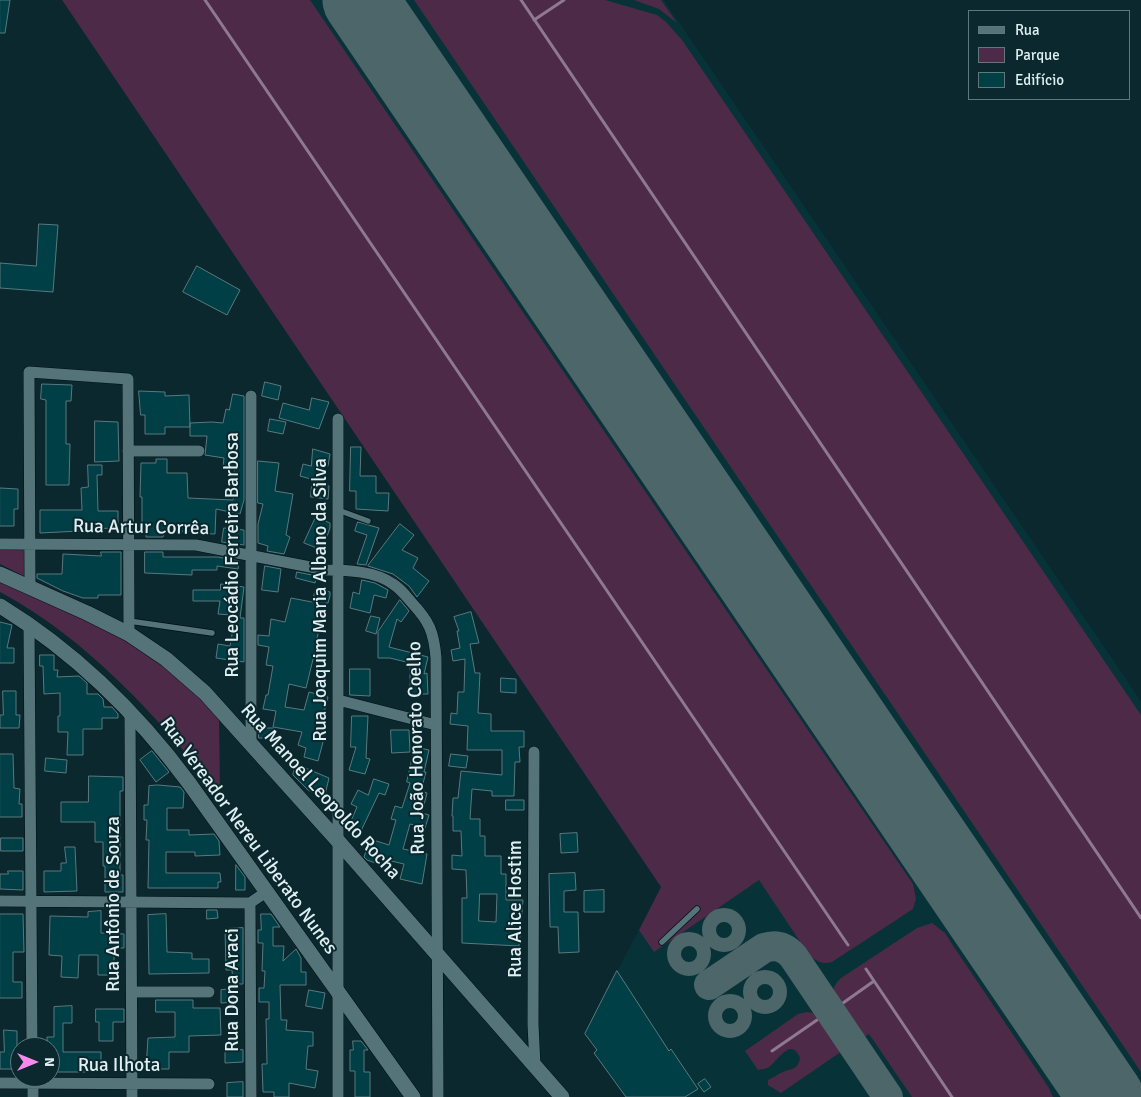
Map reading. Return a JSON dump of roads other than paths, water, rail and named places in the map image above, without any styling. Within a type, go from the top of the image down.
[{"type":"main road","name":"Rua Manoel Leopoldo Rocha","points":[[0,574],[129,628],[205,693],[338,841],[562,1097]]},
{"type":"main road","name":"Rua Vereador Nereu Liberato Nunes","points":[[0,606],[30,625],[83,666],[130,712],[170,758],[413,1097]]},
{"type":"street","points":[[30,587],[30,372],[128,380],[129,628]]},
{"type":"street","name":"Rua Leocádio Ferreira Barbosa","points":[[251,396],[251,744]]},
{"type":"street","name":"Rua Joaquim Maria Albano da Silva","points":[[338,419],[338,1097]]},
{"type":"street","points":[[128,452],[199,452]]},
{"type":"street","name":"Rua Artur Corrêa","points":[[0,544],[196,545],[326,570],[338,570]]},
{"type":"street","name":"Rua João Honorato Coelho","points":[[338,570],[369,574],[392,583],[425,616],[432,630],[435,642],[438,1097]]},
{"type":"street","points":[[30,625],[32,1037]]},
{"type":"street","points":[[338,700],[436,725]]},
{"type":"street","name":"Rua Antônio de Souza","points":[[130,712],[132,1097]]},
{"type":"street","name":"Rua Alice Hostim","points":[[534,752],[533,1024],[535,1066]]},
{"type":"street","name":"Rua Dona Araci","points":[[251,1097],[250,903],[266,892]]},
{"type":"street","points":[[0,902],[250,903]]},
{"type":"street","points":[[132,992],[210,992]]},
{"type":"street","name":"Rua Ilhota","points":[[60,1081],[208,1084]]},
{"type":"lane","points":[[338,510],[368,521]]},
{"type":"lane","points":[[129,628],[212,633]]},
{"type":"lane","points":[[662,942],[697,909]]},
{"type":"waterway","points":[[205,0],[848,945]]},
{"type":"waterway","points":[[521,0],[1141,918]]},
{"type":"waterway","points":[[534,20],[564,0]]},
{"type":"waterway","points":[[866,969],[952,1097]]},
{"type":"waterway","points":[[843,1003],[874,981]]},
{"type":"waterway","points":[[772,1051],[817,1020]]}]
